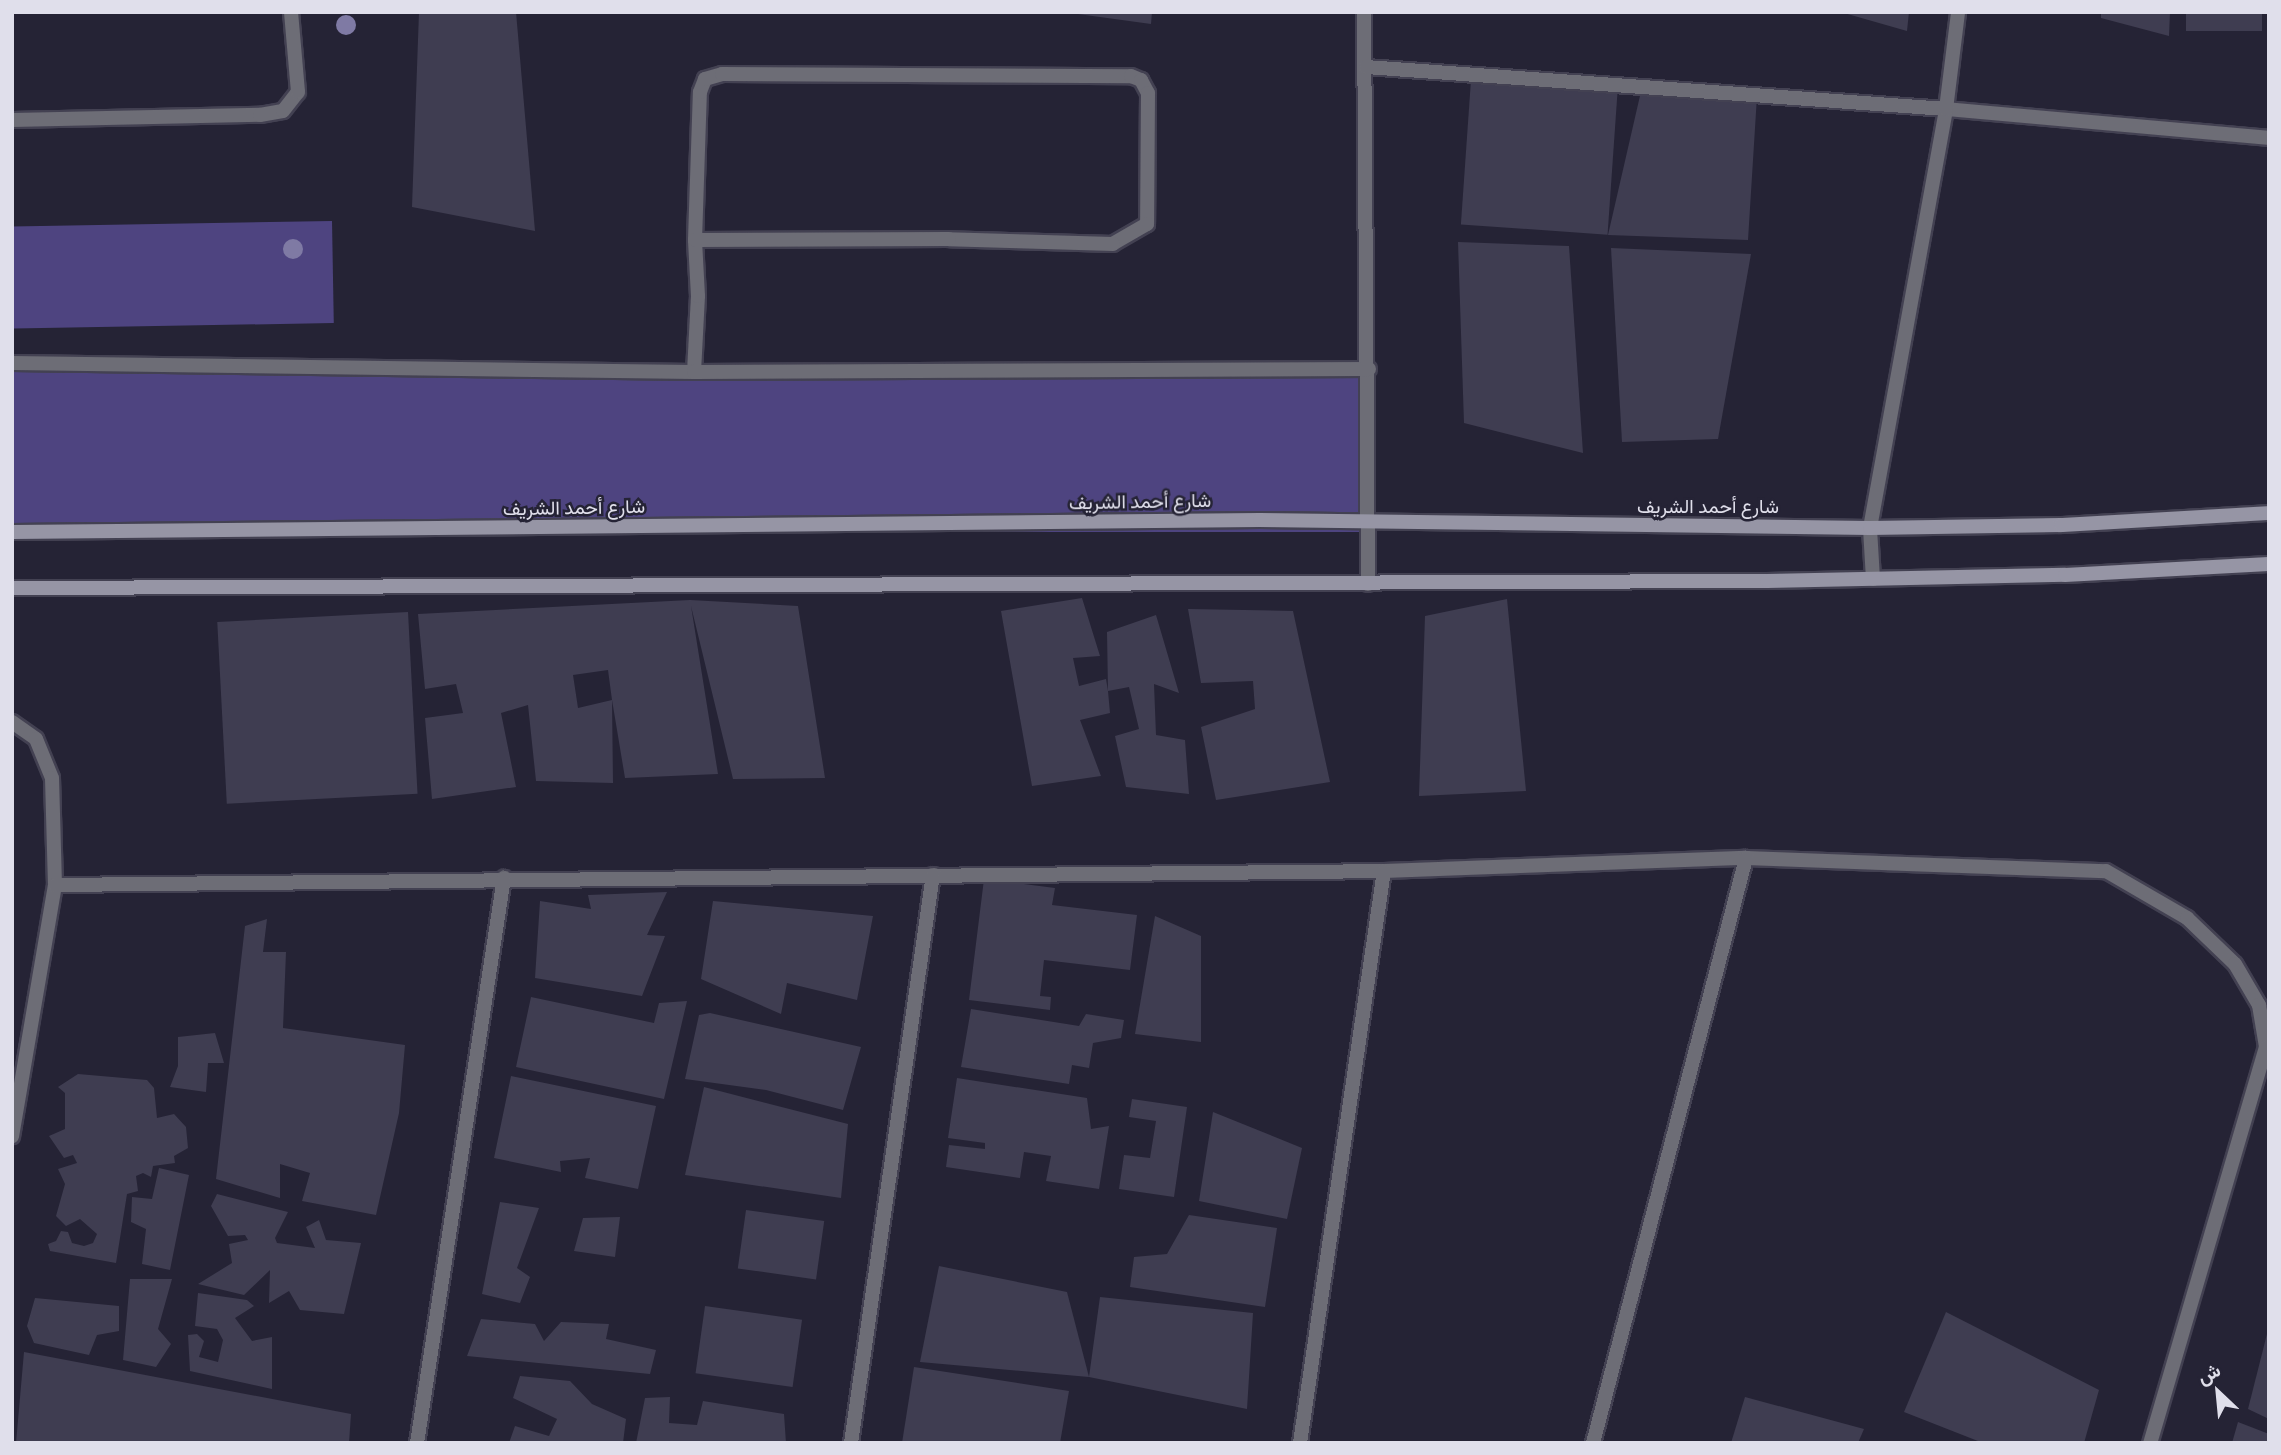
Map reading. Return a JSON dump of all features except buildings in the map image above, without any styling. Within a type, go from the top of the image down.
[{"type":"street","points":[[12,120],[260,115],[283,111],[298,92],[291,12]]},
{"type":"street","points":[[1364,12],[1369,369],[1368,584]]},
{"type":"street","points":[[1873,579],[1870,528],[1945,109],[1958,12]]},
{"type":"street","points":[[1366,67],[1945,109],[2269,138]]},
{"type":"street","points":[[694,372],[698,296],[695,240],[700,92],[705,79],[722,74],[1131,76],[1141,80],[1148,93],[1147,224],[1113,244],[949,239],[695,240]]},
{"type":"street","points":[[12,363],[694,372],[1369,369]]},
{"type":"street","name":"شارع أحمد الشريف","points":[[12,532],[1259,520],[1369,524],[1870,528],[2061,525],[2269,513]]},
{"type":"street","points":[[12,588],[1368,584],[1873,579],[2065,575],[2269,564]]},
{"type":"street","points":[[12,722],[36,739],[52,778],[55,885],[12,1136]]},
{"type":"street","points":[[55,885],[1384,870],[1746,858],[2106,871],[2187,918],[2235,964],[2259,1005],[2266,1047],[2150,1443]]},
{"type":"street","points":[[1593,1443],[1746,858]]},
{"type":"street","points":[[1300,1443],[1384,870]]},
{"type":"street","points":[[851,1443],[933,875]]},
{"type":"street","points":[[417,1443],[504,878]]},
{"type":"shaded area","points":[[332,221],[334,323],[14,329],[12,227]]},
{"type":"shaded area","points":[[12,363],[1369,363],[1369,532],[12,532]]}]
